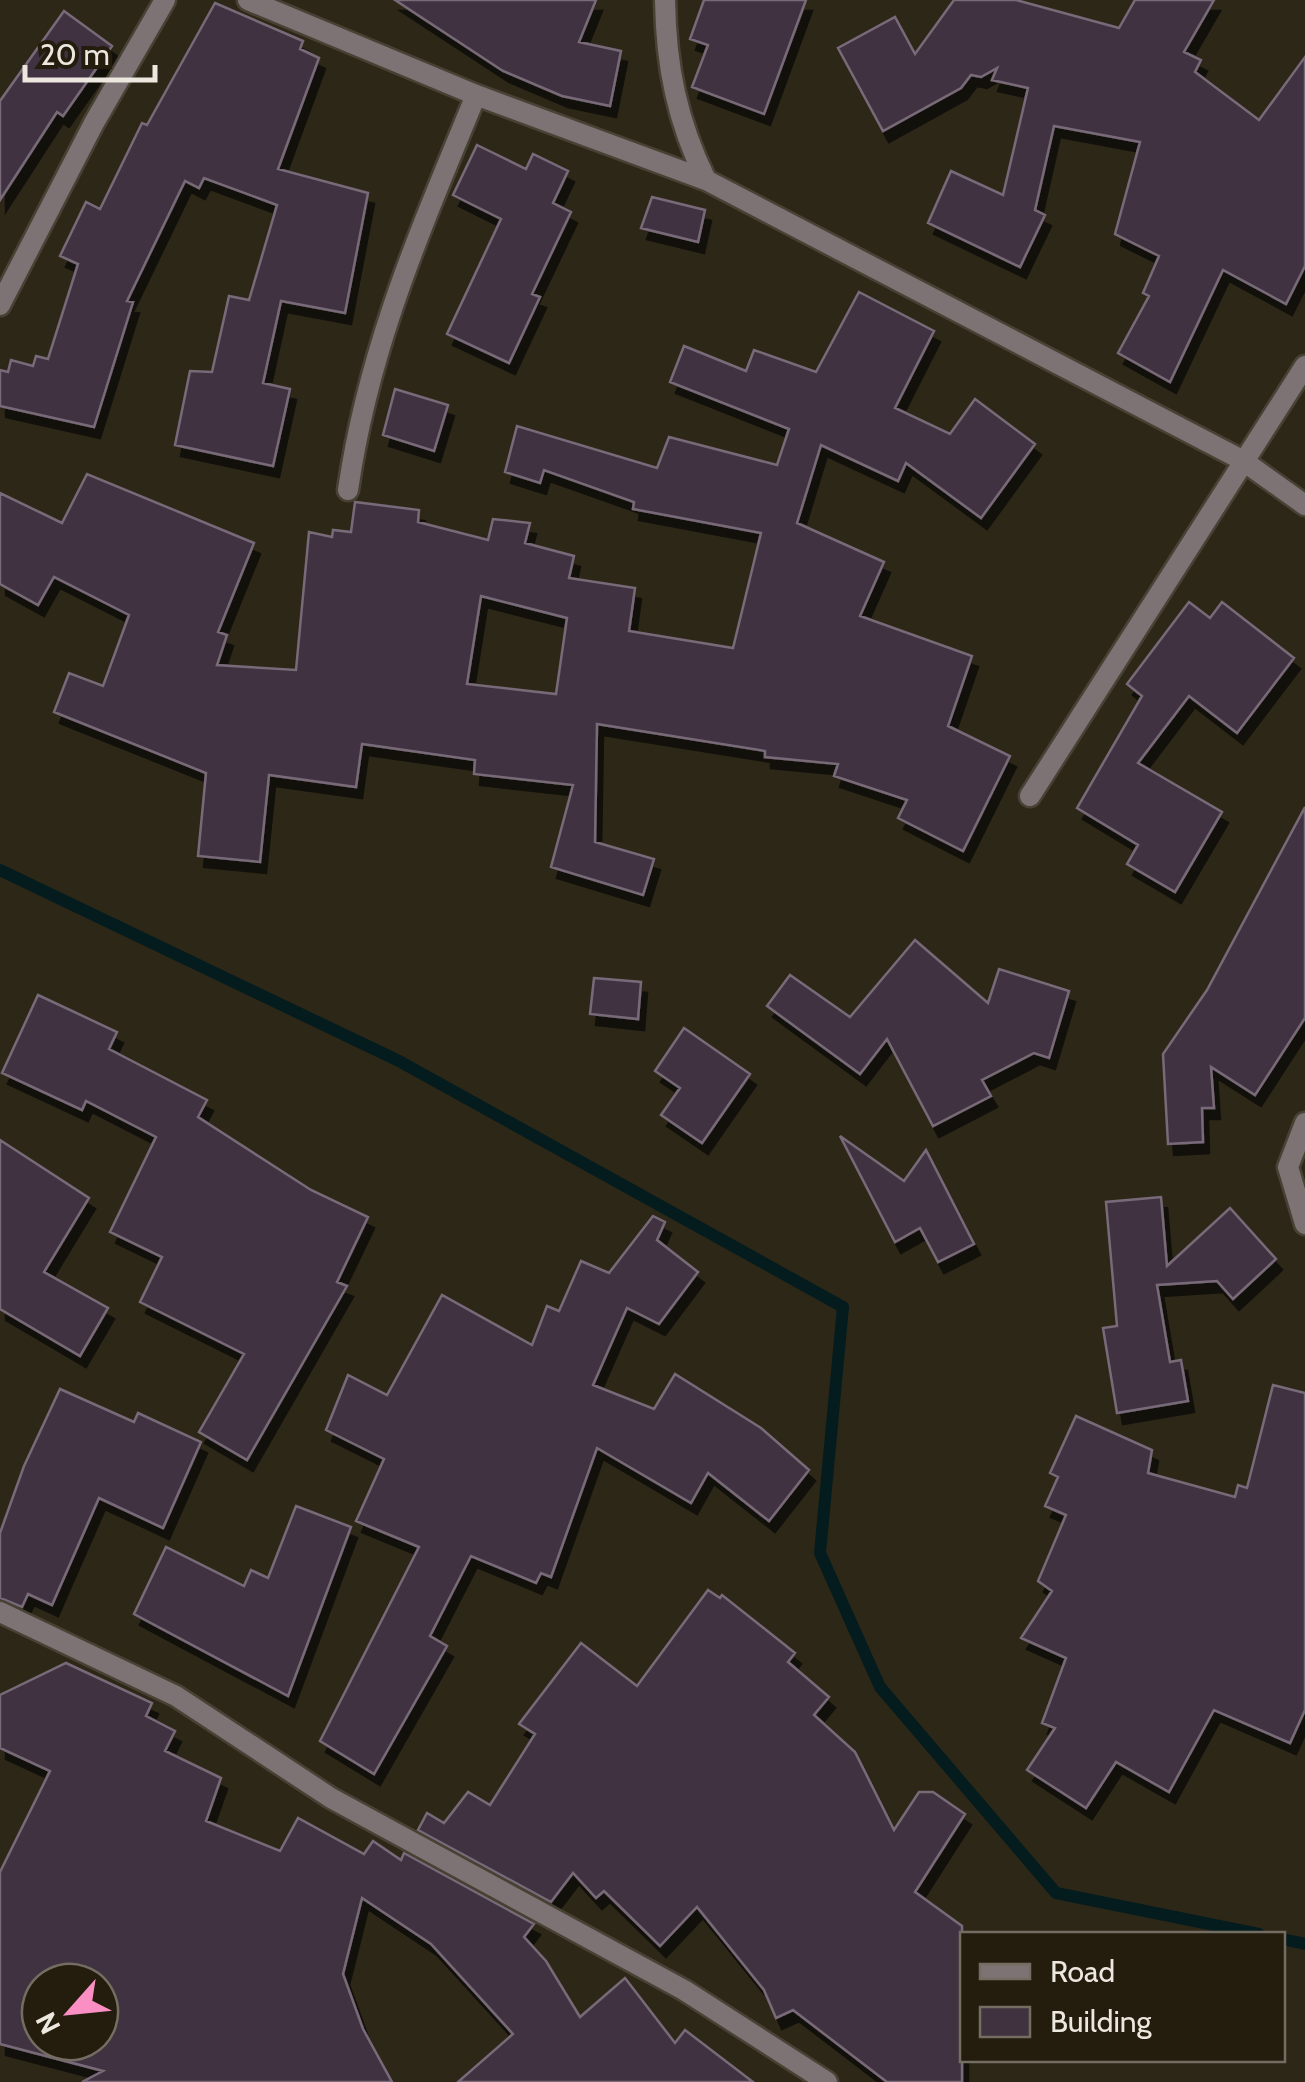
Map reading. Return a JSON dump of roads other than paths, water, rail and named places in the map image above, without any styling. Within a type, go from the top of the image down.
[{"type":"street","points":[[0,305],[94,122],[165,0]]},
{"type":"street","points":[[248,0],[476,95],[706,180],[1242,460],[1305,505]]},
{"type":"street","points":[[665,0],[666,62],[684,136],[706,180]]},
{"type":"street","points":[[348,490],[356,438],[392,300],[476,95]]},
{"type":"street","points":[[1030,796],[1128,650],[1242,460],[1305,366]]},
{"type":"street","points":[[1305,1123],[1288,1167],[1305,1224]]},
{"type":"street","points":[[0,1612],[117,1664],[176,1696],[331,1798],[684,1990],[828,2082]]},
{"type":"waterway","points":[[0,870],[399,1061],[843,1307],[820,1553],[880,1687],[1056,1893],[1249,1932]]},
{"type":"waterway","points":[[1285,1940],[1305,1944]]}]
